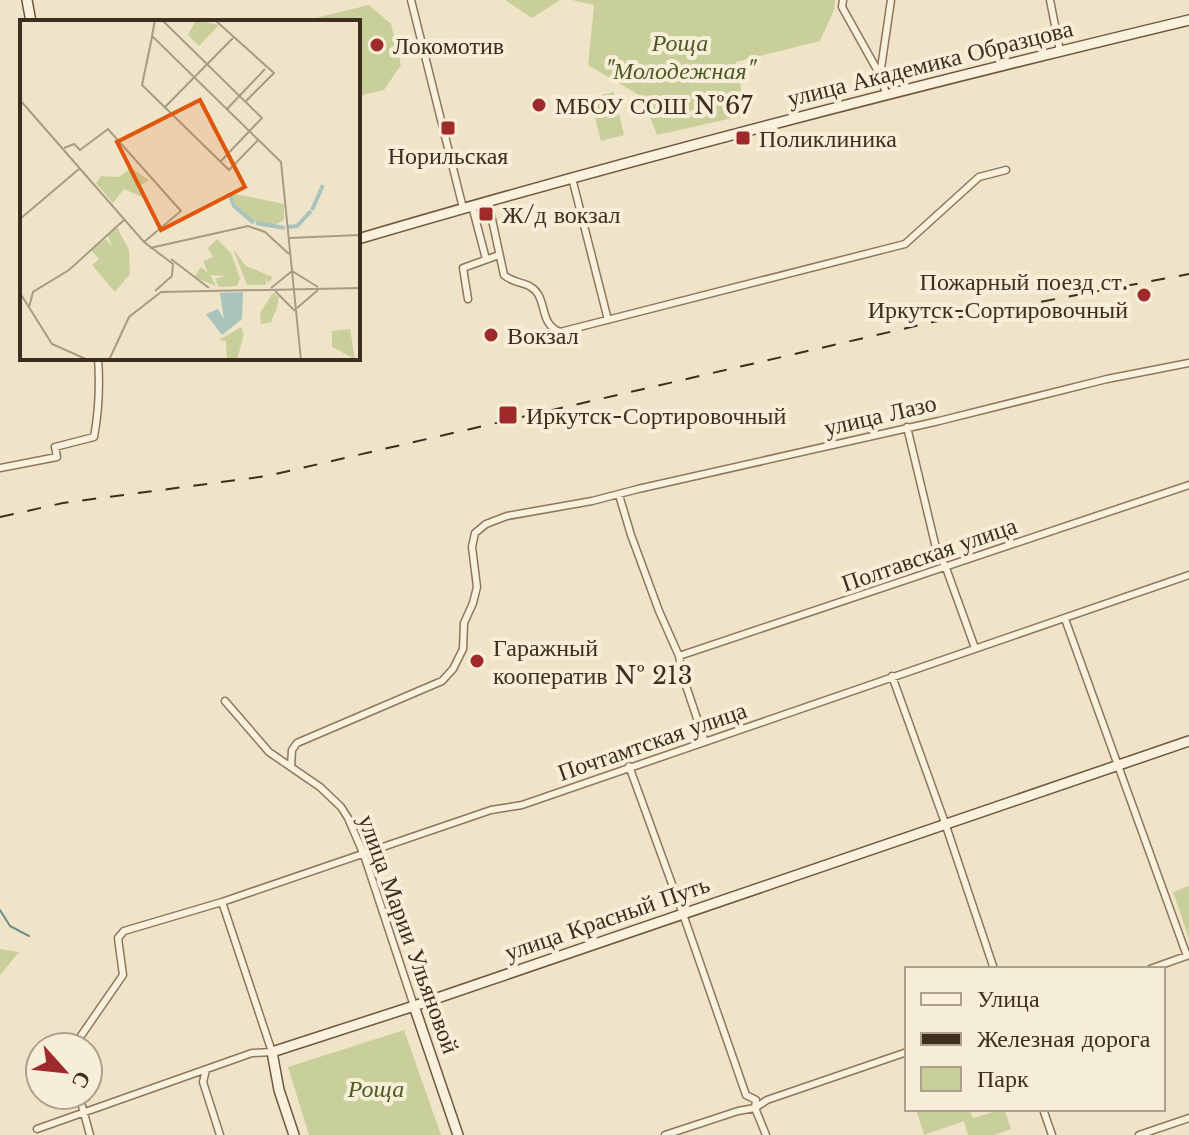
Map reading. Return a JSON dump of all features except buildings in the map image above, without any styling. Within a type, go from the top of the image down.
[{"type":"street","points":[[27,0],[31,20]]},
{"type":"street","points":[[411,0],[468,207],[486,259]]},
{"type":"street","points":[[843,0],[842,7],[880,75],[887,96]]},
{"type":"street","points":[[880,75],[891,0]]},
{"type":"street","points":[[1050,0],[1060,51]]},
{"type":"street","name":"улица Академика Образцова","points":[[360,238],[782,121],[1189,20]]},
{"type":"street","points":[[488,201],[504,275],[532,287],[539,295],[547,322],[552,329],[560,332],[905,244],[979,177],[1006,170]]},
{"type":"street","points":[[572,178],[608,320]]},
{"type":"street","points":[[468,299],[463,268],[499,255]]},
{"type":"street","points":[[0,468],[57,457],[55,447],[94,437],[99,407],[98,360]]},
{"type":"street","name":"улица Лазо","points":[[291,767],[292,750],[297,743],[442,681],[453,669],[463,649],[464,623],[477,587],[472,547],[475,533],[486,524],[507,516],[619,495],[1107,379],[1189,363]]},
{"type":"street","points":[[907,427],[936,548],[975,648]]},
{"type":"street","name":"Полтавская улица","points":[[679,656],[1189,485]]},
{"type":"street","points":[[619,495],[659,611],[679,656],[705,742]]},
{"type":"street","name":"Почтамтская улица","points":[[84,1031],[123,975],[118,938],[124,931],[222,902],[491,810],[522,805],[1189,575]]},
{"type":"street","points":[[1065,619],[1188,956],[1156,967]]},
{"type":"street","points":[[892,676],[993,967]]},
{"type":"street","name":"улица Марии Ульяновой","points":[[225,701],[269,752],[320,787],[341,807],[354,829],[458,1135]]},
{"type":"street","name":"улица Красный Путь","points":[[37,1129],[252,1053],[272,1052],[414,1006],[1189,741]]},
{"type":"street","points":[[629,766],[746,1095],[742,1111]]},
{"type":"street","points":[[222,902],[272,1052],[279,1090],[294,1135]]},
{"type":"street","points":[[665,1135],[755,1108],[767,1100],[905,1053]]},
{"type":"street","points":[[206,1070],[203,1082],[220,1135]]},
{"type":"street","points":[[746,1095],[756,1100],[755,1108],[766,1135]]},
{"type":"street","points":[[1044,1111],[1052,1135]]},
{"type":"street","points":[[84,1113],[90,1135]]},
{"type":"street","points":[[1139,1135],[1189,1118]]},
{"type":"green space","name":"Роща \"Молодежная\"","points":[[505,0],[560,0],[532,18]]},
{"type":"green space","name":"Роща \"Молодежная\"","points":[[572,0],[835,0],[834,10],[820,41],[736,62],[746,115],[657,135],[642,97],[588,65],[594,5]]},
{"type":"green space","name":"Локомотив","points":[[369,5],[391,24],[401,65],[384,90],[360,96],[360,20],[307,20]]},
{"type":"green space","points":[[614,92],[624,135],[601,141],[590,98]]},
{"type":"green space","points":[[1189,886],[1189,939],[1173,892]]},
{"type":"green space","points":[[0,949],[19,952],[0,975]]},
{"type":"green space","name":"Роща","points":[[404,1030],[441,1135],[309,1135],[288,1067]]},
{"type":"green space","points":[[917,1111],[970,1111],[973,1118],[1005,1111],[1011,1129],[994,1135],[968,1135],[964,1121],[924,1135]]},
{"type":"waterway","points":[[0,910],[10,926],[29,936]]},
{"type":"railway","points":[[0,517],[63,503],[267,476],[933,322],[1189,274]]},
{"type":"place","name":"Локомотив","points":[[377,45]]},
{"type":"place","name":"МБОУ СОШ №67","points":[[539,105]]},
{"type":"place","name":"Норильская","points":[[448,128]]},
{"type":"place","name":"Поликлиника","points":[[743,138]]},
{"type":"place","name":"Ж/д вокзал","points":[[486,214]]},
{"type":"place","name":"Пожарный поезд ст. Иркутск-Сортировочный","points":[[1144,295]]},
{"type":"place","name":"Вокзал","points":[[491,335]]},
{"type":"place","name":"Иркутск-Сортировочный","points":[[508,415]]},
{"type":"place","name":"Гаражный кооператив № 213","points":[[477,661]]}]
